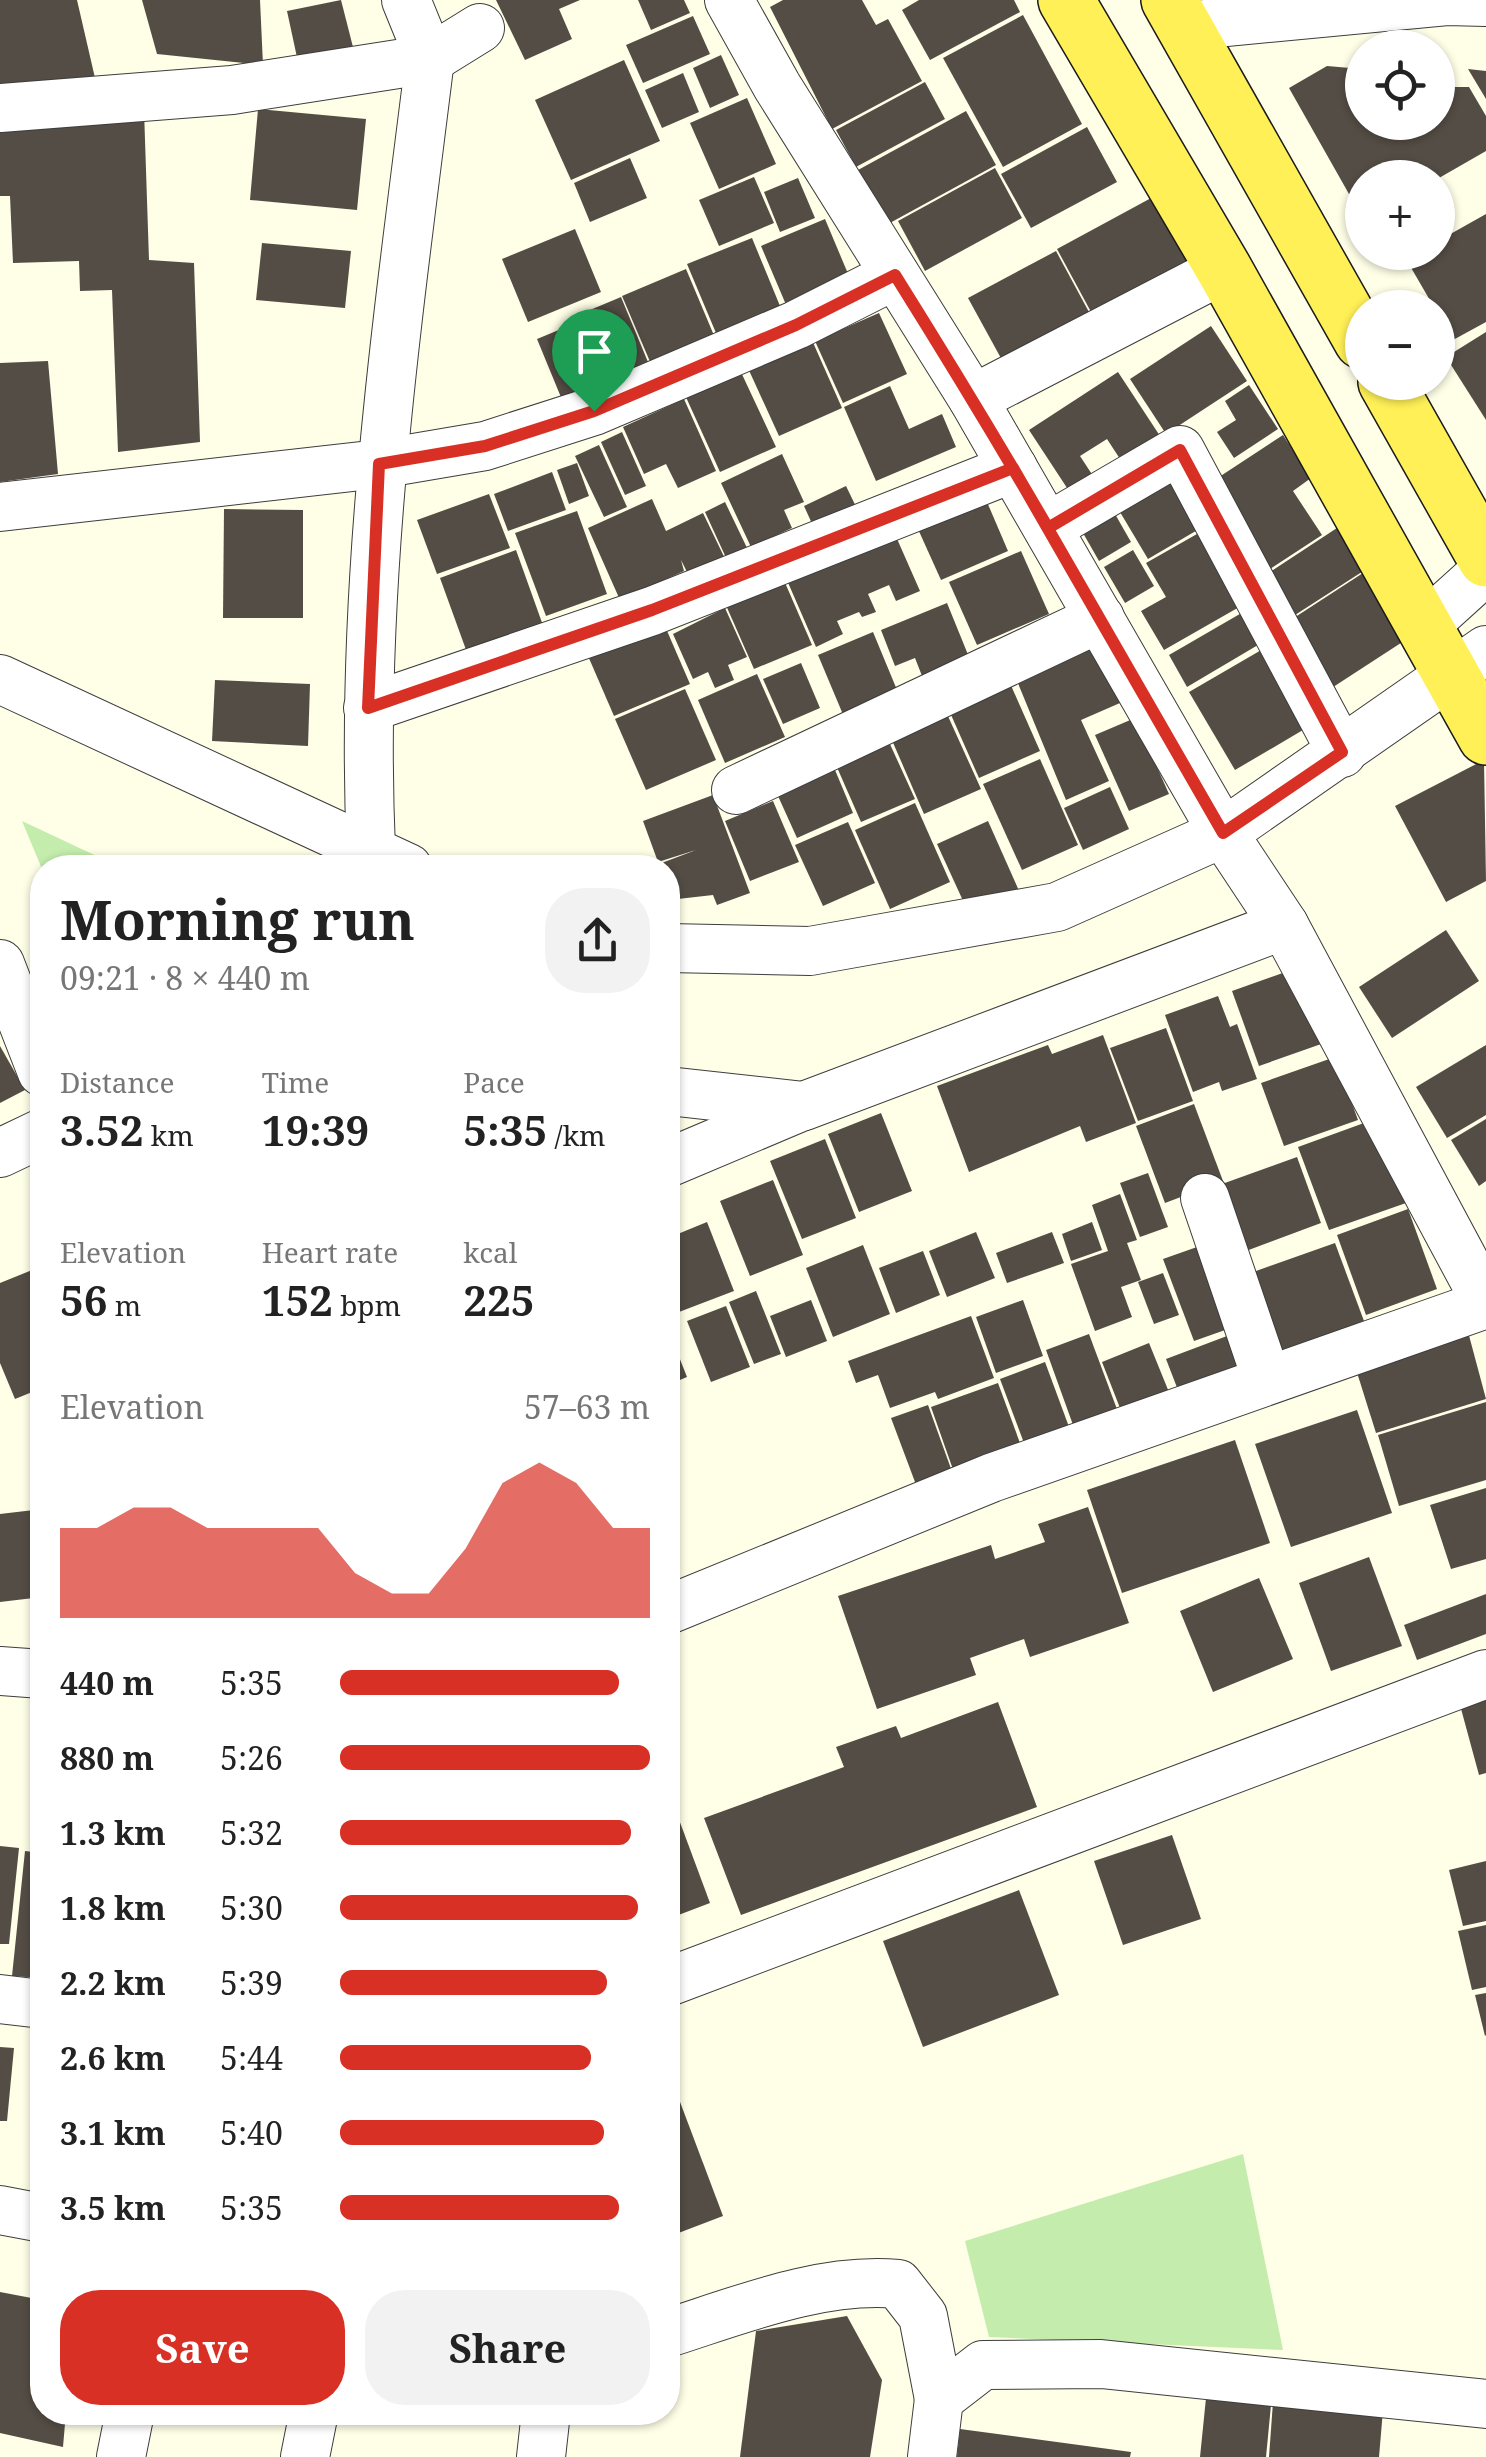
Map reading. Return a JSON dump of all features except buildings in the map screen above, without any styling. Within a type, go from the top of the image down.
[{"type":"main road","points":[[1066,0],[1224,269],[1424,627],[1468,664],[1486,737]]},
{"type":"main road","points":[[1176,13],[1345,311]]},
{"type":"main road","points":[[1396,400],[1486,559]]},
{"type":"street","points":[[388,855],[368,708],[379,464],[430,59],[406,0]]},
{"type":"street","points":[[680,1605],[991,1478],[1486,1303],[1284,925],[1223,833],[973,400],[730,0]]},
{"type":"street","points":[[1176,13],[1446,0],[1486,2]]},
{"type":"street","points":[[0,108],[232,90],[430,59],[480,28]]},
{"type":"street","points":[[973,400],[1224,269]]},
{"type":"street","points":[[0,507],[379,464],[485,446],[594,411],[796,325],[895,275]]},
{"type":"street","points":[[1048,528],[1180,450],[1342,752]]},
{"type":"street","points":[[368,708],[652,610],[1013,468]]},
{"type":"street","points":[[1424,627],[1486,570]]},
{"type":"street","points":[[736,790],[1100,618]]},
{"type":"street","points":[[680,948],[810,951],[1057,907],[1223,833],[1468,664]]},
{"type":"street","points":[[0,679],[380,855]]},
{"type":"street","points":[[680,1158],[804,1106],[1284,925]]},
{"type":"street","points":[[0,964],[30,1041]]},
{"type":"street","points":[[680,1091],[804,1106]]},
{"type":"street","points":[[0,1153],[30,1139]]},
{"type":"street","points":[[1205,1198],[1268,1380]]},
{"type":"street","points":[[0,1671],[30,1673]]},
{"type":"street","points":[[680,1977],[1486,1674]]},
{"type":"street","points":[[0,1999],[30,2003]]},
{"type":"street","points":[[0,2210],[30,2216]]},
{"type":"street","points":[[680,2329],[756,2304],[864,2281],[898,2284],[923,2316],[939,2400],[932,2457]]},
{"type":"street","points":[[939,2400],[984,2365],[1100,2364],[1486,2404]]},
{"type":"street","points":[[121,2457],[127,2425]]},
{"type":"street","points":[[305,2457],[311,2425]]},
{"type":"street","points":[[541,2457],[545,2425]]},
{"type":"green space","points":[[22,821],[94,855],[36,855]]},
{"type":"green space","points":[[1243,2154],[1283,2350],[989,2337],[965,2241]]},
{"type":"route","points":[[594,411],[485,446],[379,464],[368,708],[652,610],[1013,468],[1223,833],[1342,752],[1180,450],[1048,528],[1013,468],[973,400],[895,275],[796,325],[594,411]]}]
